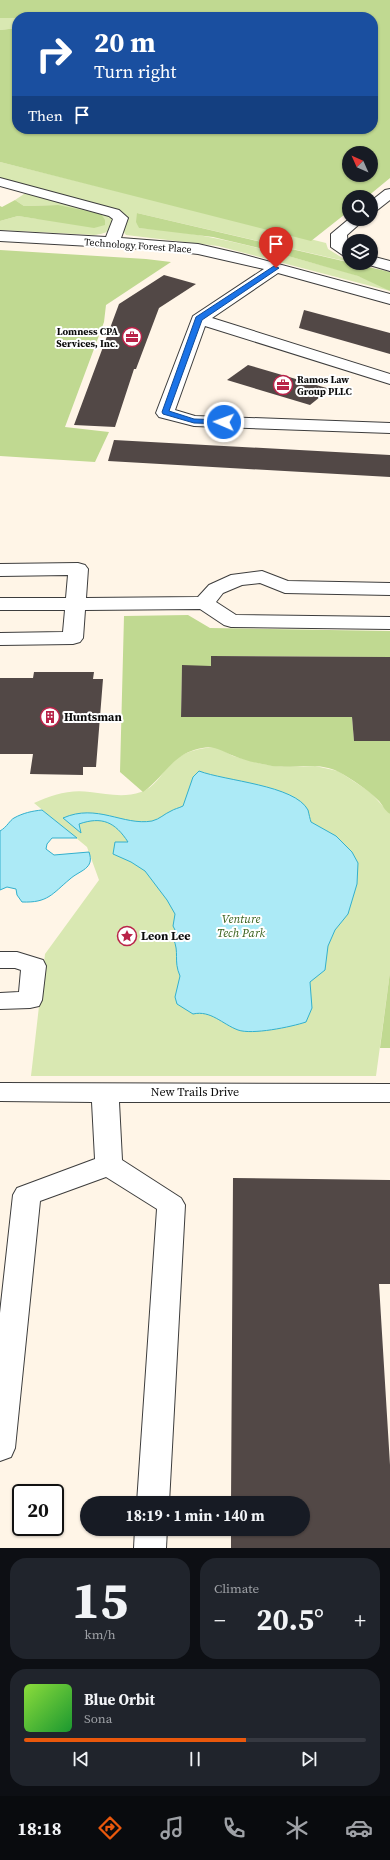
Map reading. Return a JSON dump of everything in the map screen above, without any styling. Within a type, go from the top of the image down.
[{"type":"street","points":[[0,182],[114,213],[121,218],[112,242]]},
{"type":"street","points":[[378,202],[390,193]]},
{"type":"street","points":[[342,249],[339,247],[339,234],[349,226]]},
{"type":"street","name":"Technology Forest Place","points":[[0,236],[163,245],[198,249],[276,268],[390,299]]},
{"type":"street","points":[[378,263],[390,266]]},
{"type":"street","points":[[276,268],[199,319],[165,412],[194,421],[390,428]]},
{"type":"street","points":[[199,319],[390,379]]},
{"type":"street","points":[[0,570],[78,569],[73,638],[0,639]]},
{"type":"street","points":[[204,603],[216,589],[238,579],[262,577],[285,587],[390,589]]},
{"type":"street","points":[[0,604],[76,605],[204,603],[231,621],[390,623]]},
{"type":"street","points":[[0,960],[17,960],[34,966],[30,1000],[0,1001]]},
{"type":"street","name":"New Trails Drive","points":[[0,1092],[390,1093]]},
{"type":"street","points":[[105,1092],[109,1165]]},
{"type":"street","points":[[0,1448],[27,1195],[109,1165]]},
{"type":"street","points":[[109,1165],[172,1205],[153,1496]]},
{"type":"street","points":[[150,1548],[151,1536]]},
{"type":"green space","points":[[0,0],[390,0],[390,178],[375,190],[342,190],[342,217],[311,241],[0,162],[0,30],[12,29],[12,134],[378,134],[378,12],[12,12],[12,18],[0,18]]},
{"type":"green space","points":[[0,18],[12,18],[12,29],[0,30]]},
{"type":"green space","points":[[0,162],[326,243],[328,249],[342,258],[342,260],[137,213],[139,228],[205,236],[248,246],[353,274],[372,281],[390,291],[218,246],[126,235],[123,231],[127,219],[124,214],[0,179]]},
{"type":"green space","points":[[24,194],[32,194],[109,215],[115,219],[112,227],[108,231],[94,235],[0,230],[0,221],[18,216],[38,219],[58,205],[24,206],[15,200]]},
{"type":"green space","points":[[15,200],[24,206],[58,205],[101,214],[105,220],[105,225],[94,228],[18,216],[0,221],[0,206],[2,207]]},
{"type":"green space","points":[[137,213],[342,261],[342,270],[378,269],[390,272],[390,291],[358,276],[267,250],[213,237],[139,228],[136,222]]},
{"type":"green space","points":[[0,250],[146,259],[171,262],[106,305],[104,322],[65,427],[109,432],[95,462],[0,456]]},
{"type":"green space","points":[[188,615],[210,628],[390,631],[390,657],[211,656],[211,666],[182,666],[181,716],[352,717],[354,741],[390,741],[390,814],[365,788],[339,772],[331,769],[314,766],[280,767],[267,765],[243,759],[211,747],[201,748],[186,753],[173,763],[150,787],[143,792],[120,772],[124,616]]},
{"type":"green space","name":"Venture Tech Park","points":[[216,747],[233,756],[262,764],[282,767],[315,766],[338,771],[370,792],[390,814],[390,972],[376,1076],[31,1076],[45,954],[99,880],[87,847],[34,803],[47,797],[75,791],[122,795],[135,794],[150,788],[169,765],[184,754],[203,748]]},
{"type":"green space","points":[[390,972],[390,1048],[380,1048]]},
{"type":"water","points":[[199,771],[275,789],[289,795],[301,802],[308,810],[311,822],[336,836],[352,852],[358,863],[357,884],[348,914],[335,930],[328,946],[325,970],[310,982],[312,1008],[306,1022],[272,1030],[252,1032],[244,1031],[238,1030],[205,1014],[193,1014],[177,1004],[175,997],[180,976],[173,938],[177,934],[173,926],[175,914],[167,900],[145,871],[131,862],[113,854],[115,842],[128,842],[113,825],[101,821],[79,824],[81,833],[63,818],[75,814],[87,813],[131,821],[141,822],[155,820],[172,810],[183,806],[193,777]]},
{"type":"water","points":[[42,810],[77,838],[52,838],[47,844],[46,849],[54,855],[89,852],[90,862],[86,868],[44,899],[31,902],[22,902],[17,895],[16,889],[7,887],[0,890],[0,831],[17,816],[28,812]]},
{"type":"building","points":[[164,275],[196,284],[159,308],[136,369],[134,369],[115,427],[74,425],[119,304]]},
{"type":"building","points":[[304,310],[390,333],[390,354],[299,328]]},
{"type":"building","points":[[248,365],[330,389],[310,405],[227,380]]},
{"type":"building","points":[[114,440],[390,455],[390,477],[108,461]]},
{"type":"building","points":[[211,656],[390,657],[390,741],[354,741],[352,717],[181,717],[182,665],[211,666]]},
{"type":"building","name":"Huntsman","points":[[34,672],[94,672],[93,679],[103,679],[96,767],[83,767],[83,775],[30,774],[33,754],[0,754],[0,678],[33,678]]},
{"type":"building","points":[[233,1178],[390,1180],[390,1284],[379,1284],[390,1465],[390,1548],[231,1548],[231,1536],[310,1536],[310,1496],[231,1496]]},
{"type":"place","name":"Lomness CPA Services, Inc.","points":[[132,337]]},
{"type":"place","name":"Ramos Law Group PLLC","points":[[283,385]]},
{"type":"place","name":"Huntsman","points":[[50,717]]},
{"type":"place","name":"Leon Lee","points":[[127,936]]},
{"type":"route","points":[[224,422],[194,421],[165,412],[199,319],[276,268]]}]
